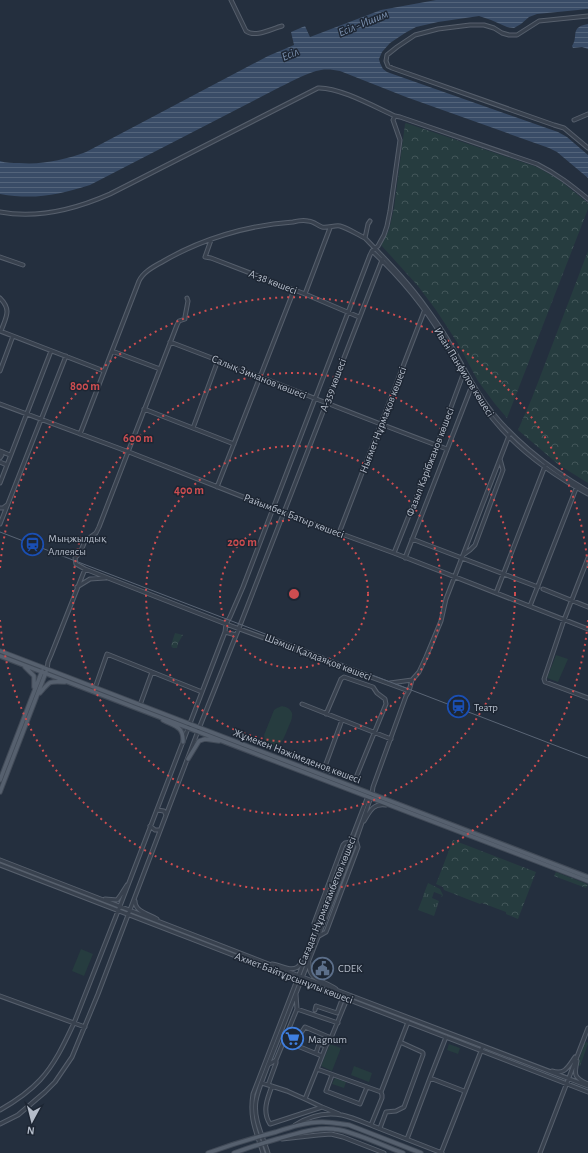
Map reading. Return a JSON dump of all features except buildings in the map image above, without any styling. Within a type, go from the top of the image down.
[{"type":"main road","name":"Жұмекен Нәжімеденов көшесі","points":[[0,651],[67,682],[157,716],[189,726]]},
{"type":"main road","name":"Жұмекен Нәжімеденов көшесі","points":[[0,656],[95,688],[199,730],[588,877]]},
{"type":"main road","points":[[23,665],[34,676],[35,690]]},
{"type":"main road","points":[[0,780],[35,690],[44,671]]},
{"type":"main road","points":[[0,792],[37,695],[44,671]]},
{"type":"main road","points":[[37,695],[50,682],[67,682]]},
{"type":"main road","points":[[157,716],[179,729],[182,734],[183,742]]},
{"type":"main road","name":"Жұмекен Нәжімеденов көшесі","points":[[199,730],[226,742],[370,795],[403,810],[588,881]]},
{"type":"main road","points":[[188,759],[201,739],[226,742]]},
{"type":"main road","points":[[208,1153],[306,1123],[321,1122],[349,1125],[421,1153]]},
{"type":"main road","points":[[234,1153],[262,1143],[308,1130],[331,1129],[349,1132],[397,1152],[403,1153]]},
{"type":"street","points":[[231,0],[246,31],[250,34],[255,34],[282,26]]},
{"type":"street","points":[[588,16],[539,21],[518,35],[502,33],[494,28],[484,25],[470,25],[415,35],[387,55],[386,61],[388,66],[392,68],[564,128],[588,148]]},
{"type":"street","points":[[0,212],[8,214],[35,214],[75,208],[92,202],[318,88],[328,88],[340,92],[395,116],[537,164],[565,180],[588,199]]},
{"type":"street","points":[[574,120],[588,114]]},
{"type":"street","points":[[0,1110],[16,1100],[41,1079],[55,1059],[74,1023],[225,632],[226,624],[242,587],[348,312],[374,250],[384,235],[387,226],[400,140],[393,120],[395,116]]},
{"type":"street","points":[[80,434],[139,281],[143,275],[156,265],[180,252],[211,239],[263,225],[308,220],[323,227],[330,228],[339,226],[365,238],[370,221]]},
{"type":"street","points":[[305,294],[330,228]]},
{"type":"street","name":"Иван Панфилов көшесі","points":[[365,238],[374,250],[409,285],[449,341],[472,387],[492,419],[545,468],[577,486],[588,490]]},
{"type":"street","name":"А-38 көшесі","points":[[211,239],[205,257],[305,294],[359,317]]},
{"type":"street","points":[[0,257],[23,265]]},
{"type":"street","name":"А-359 көшесі","points":[[0,1124],[18,1115],[55,1082],[72,1057],[85,1028],[160,830],[359,317],[383,259]]},
{"type":"street","points":[[218,487],[294,290]]},
{"type":"street","points":[[0,298],[8,309],[0,331],[104,371]]},
{"type":"street","points":[[44,671],[85,569],[76,564],[75,558],[80,553],[85,541],[96,533],[99,527],[129,452],[176,325],[186,317],[187,298]]},
{"type":"street","name":"Нығмет Нұрмақов көшесі","points":[[339,533],[426,309]]},
{"type":"street","points":[[0,371],[5,354],[13,336]]},
{"type":"street","name":"Салық Зиманов көшесі","points":[[170,342],[260,376],[314,399],[447,449]]},
{"type":"street","points":[[0,483],[51,351]]},
{"type":"street","points":[[112,351],[160,369]]},
{"type":"street","points":[[0,352],[5,354]]},
{"type":"street","points":[[0,524],[66,356]]},
{"type":"street","points":[[193,428],[218,360]]},
{"type":"street","name":"Фазыл Кәрібжанов көшесі","points":[[394,554],[464,372]]},
{"type":"street","points":[[405,558],[472,387]]},
{"type":"street","name":"Райымбек Батыр көшесі","points":[[0,404],[129,452],[588,629]]},
{"type":"street","points":[[144,409],[234,444]]},
{"type":"street","name":"Иван Панфилов көшесі","points":[[509,435],[588,494]]},
{"type":"street","name":"Сағадат Нұрмағамбетов көшесі","points":[[260,1136],[252,1117],[253,1094],[296,979],[370,795],[412,680],[419,672],[441,621],[446,599],[509,435]]},
{"type":"street","points":[[0,458],[2,455],[0,452],[10,455]]},
{"type":"street","points":[[462,556],[475,545],[503,470],[500,458]]},
{"type":"street","points":[[0,462],[7,464]]},
{"type":"street","points":[[496,594],[547,464]]},
{"type":"street","points":[[530,606],[577,486]]},
{"type":"street","points":[[0,508],[3,508],[9,504]]},
{"type":"street","points":[[412,539],[462,556],[538,587]]},
{"type":"street","points":[[588,558],[564,620],[544,679],[545,682],[588,698]]},
{"type":"street","name":"Шәмші Қалдаяқов көшесі","points":[[85,569],[226,624],[409,691]]},
{"type":"street","points":[[77,587],[93,578],[108,578]]},
{"type":"street","points":[[543,589],[588,607]]},
{"type":"street","points":[[225,632],[236,635]]},
{"type":"street","points":[[95,688],[107,654],[202,692]]},
{"type":"street","points":[[140,705],[152,672]]},
{"type":"street","points":[[326,714],[341,679],[344,677],[373,687],[376,693],[385,699],[386,704],[355,780],[324,769],[342,720]]},
{"type":"street","points":[[388,684],[412,680]]},
{"type":"street","points":[[302,704],[391,739]]},
{"type":"street","name":"Сағадат Нұрмағамбетов көшесі","points":[[263,1153],[256,1117],[255,1102],[301,979],[356,840],[370,795]]},
{"type":"street","points":[[358,833],[373,807],[385,805],[403,810]]},
{"type":"street","points":[[157,810],[164,811],[166,815]]},
{"type":"street","points":[[150,826],[154,830],[160,830]]},
{"type":"street","points":[[316,929],[314,923],[342,845],[350,842]]},
{"type":"street","name":"Ахмет Байтұрсынұлы көшесі","points":[[0,860],[97,898],[119,908],[128,914],[296,979],[301,979],[339,991],[568,1079],[588,1085]]},
{"type":"street","name":"Ахмет Байтұрсынұлы көшесі","points":[[0,864],[119,908],[130,910],[298,975],[301,979],[347,999],[588,1092]]},
{"type":"street","points":[[97,898],[117,900],[129,883]]},
{"type":"street","points":[[134,898],[137,909],[154,917],[160,922]]},
{"type":"street","points":[[268,964],[277,964],[290,970],[296,969],[300,966],[306,951],[310,946]]},
{"type":"street","points":[[311,954],[309,965],[311,975],[339,991]]},
{"type":"street","points":[[296,993],[297,1009],[276,1060],[267,1097],[265,1109],[267,1119],[270,1124],[322,1107]]},
{"type":"street","points":[[0,996],[85,1028]]},
{"type":"street","points":[[315,1010],[316,1006],[337,1013],[343,997]]},
{"type":"street","points":[[305,1099],[347,999]]},
{"type":"street","points":[[297,1009],[338,1023]]},
{"type":"street","points":[[371,1125],[382,1098],[381,1092],[408,1022]]},
{"type":"street","points":[[322,1056],[298,1045],[304,1028],[331,1038]]},
{"type":"street","points":[[540,1153],[588,1028]]},
{"type":"street","points":[[407,1139],[446,1037]]},
{"type":"street","points":[[380,1128],[386,1112],[396,1111],[404,1107],[423,1055],[422,1052],[400,1042]]},
{"type":"street","points":[[316,1053],[319,1044],[326,1046]]},
{"type":"street","points":[[262,1083],[441,1153],[464,1091],[483,1046]]},
{"type":"street","points":[[535,1066],[554,1072],[561,1072],[568,1068],[579,1050]]},
{"type":"street","points":[[579,1050],[575,1070],[576,1075],[580,1080],[588,1085]]},
{"type":"street","points":[[268,1065],[276,1060]]},
{"type":"street","points":[[317,1069],[381,1092]]},
{"type":"street","points":[[332,1075],[326,1091],[360,1104],[367,1088]]},
{"type":"street","points":[[430,1078],[464,1091]]},
{"type":"street","points":[[320,1115],[322,1107]]},
{"type":"street","points":[[292,1127],[304,1119],[320,1115],[341,1115],[349,1117]]},
{"type":"street","points":[[278,1139],[331,1134],[343,1137],[384,1153]]},
{"type":"street","name":"Сағадат Нұрмағамбетов көшесі","points":[[262,1143],[268,1153]]},
{"type":"street","points":[[397,1152],[400,1145]]},
{"type":"green space","points":[[406,123],[537,167],[558,179],[588,203],[588,209],[507,418],[478,381],[457,342],[436,310],[418,286],[381,245],[389,230],[394,208]]},
{"type":"green space","points":[[588,251],[588,483],[559,465],[518,430],[532,398]]},
{"type":"green space","points":[[175,633],[183,635],[177,648],[173,648],[171,646]]},
{"type":"green space","points":[[556,655],[568,659],[558,682],[547,678]]},
{"type":"green space","points":[[282,706],[290,710],[292,713],[292,719],[282,741],[277,747],[274,748],[265,743],[264,735],[274,710]]},
{"type":"green space","points":[[453,840],[536,872],[518,919],[506,914],[506,912],[444,890],[443,887],[436,884]]},
{"type":"green space","points":[[556,872],[588,885],[586,888],[554,876]]},
{"type":"green space","points":[[428,883],[440,889],[443,895],[441,897],[442,895],[434,892],[432,898],[439,901],[434,916],[418,910]]},
{"type":"green space","points":[[81,949],[93,954],[84,976],[72,971]]},
{"type":"green space","points":[[586,1042],[588,1044],[580,1066],[578,1063]]},
{"type":"green space","points":[[330,1044],[341,1048],[332,1071],[321,1066]]},
{"type":"green space","points":[[449,1044],[460,1048],[458,1054],[447,1050]]},
{"type":"green space","points":[[354,1066],[372,1073],[369,1082],[351,1075]]},
{"type":"green space","points":[[335,1078],[346,1082],[344,1088],[332,1084]]},
{"type":"water","points":[[436,0],[588,0],[588,9],[537,14],[529,17],[514,28],[507,27],[479,16],[416,27],[390,43],[382,52],[379,59],[383,69],[387,72],[558,132],[567,137],[588,155],[588,178],[557,152],[549,148],[406,97],[340,71],[321,70],[280,87],[90,185],[46,196],[24,197],[0,194],[0,161],[11,163],[45,163],[61,160],[86,152],[268,56],[294,45],[291,32],[305,26],[310,37],[381,10]]},
{"type":"water","points":[[588,24],[588,49],[582,47],[573,48],[572,46],[575,39],[576,30],[582,25]]},
{"type":"tram line","points":[[0,532],[588,758]]},
{"type":"place","name":"Мыңжылдық Аллеясы","points":[[33,544]]},
{"type":"place","name":"Театр","points":[[458,707]]},
{"type":"place","name":"CDEK","points":[[323,968]]},
{"type":"place","name":"Magnum","points":[[293,1039]]},
{"type":"water label","name":"Есіл - Ишим","points":[[363,23]]},
{"type":"water label","name":"Есіл","points":[[290,54]]}]
